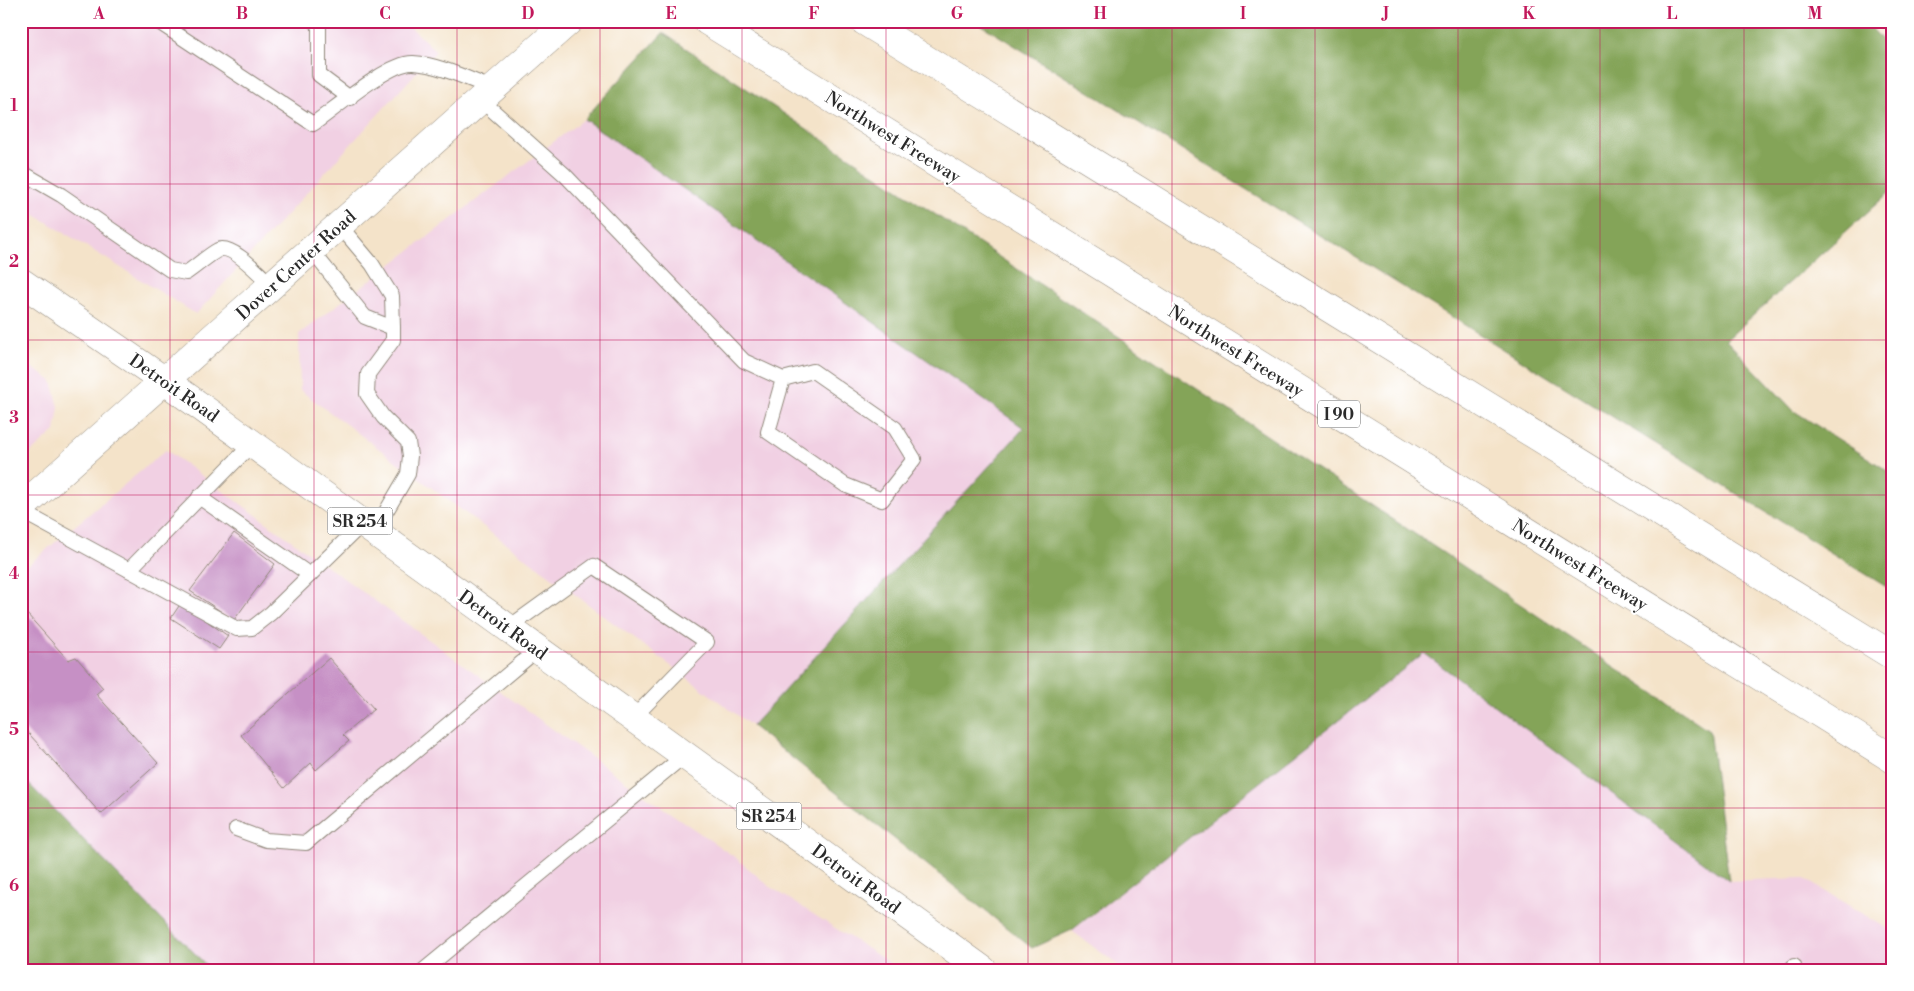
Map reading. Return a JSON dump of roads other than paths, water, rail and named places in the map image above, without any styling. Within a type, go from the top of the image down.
[{"type":"main road","name":"Dover Center Road","points":[[21,509],[569,21]]},
{"type":"main road","name":"Northwest Freeway","points":[[708,21],[1893,759]]},
{"type":"main road","points":[[864,21],[1893,656]]},
{"type":"main road","name":"Detroit Road","points":[[21,282],[165,381],[983,970]]},
{"type":"lane","points":[[157,21],[313,124],[384,72],[412,63],[446,70],[487,94],[744,362],[783,379],[813,371],[895,428],[914,459],[882,500],[845,485],[768,432],[783,379]]},
{"type":"lane","points":[[314,21],[319,26],[319,75],[350,98]]},
{"type":"lane","points":[[21,172],[61,195],[170,270],[186,273],[219,250],[226,248],[234,252],[272,286]]},
{"type":"lane","points":[[21,509],[237,630],[252,628],[310,575],[369,528],[408,474],[410,456],[408,442],[383,417],[367,394],[368,374],[393,340],[392,296],[372,264],[340,226]]},
{"type":"lane","points":[[312,251],[365,317],[393,328]]},
{"type":"lane","points":[[129,570],[252,444]]},
{"type":"lane","points":[[200,497],[310,575]]},
{"type":"lane","points":[[508,628],[594,566],[707,642],[632,718]]},
{"type":"lane","points":[[236,828],[266,840],[306,843],[538,649]]},
{"type":"lane","points":[[424,970],[685,755]]}]
